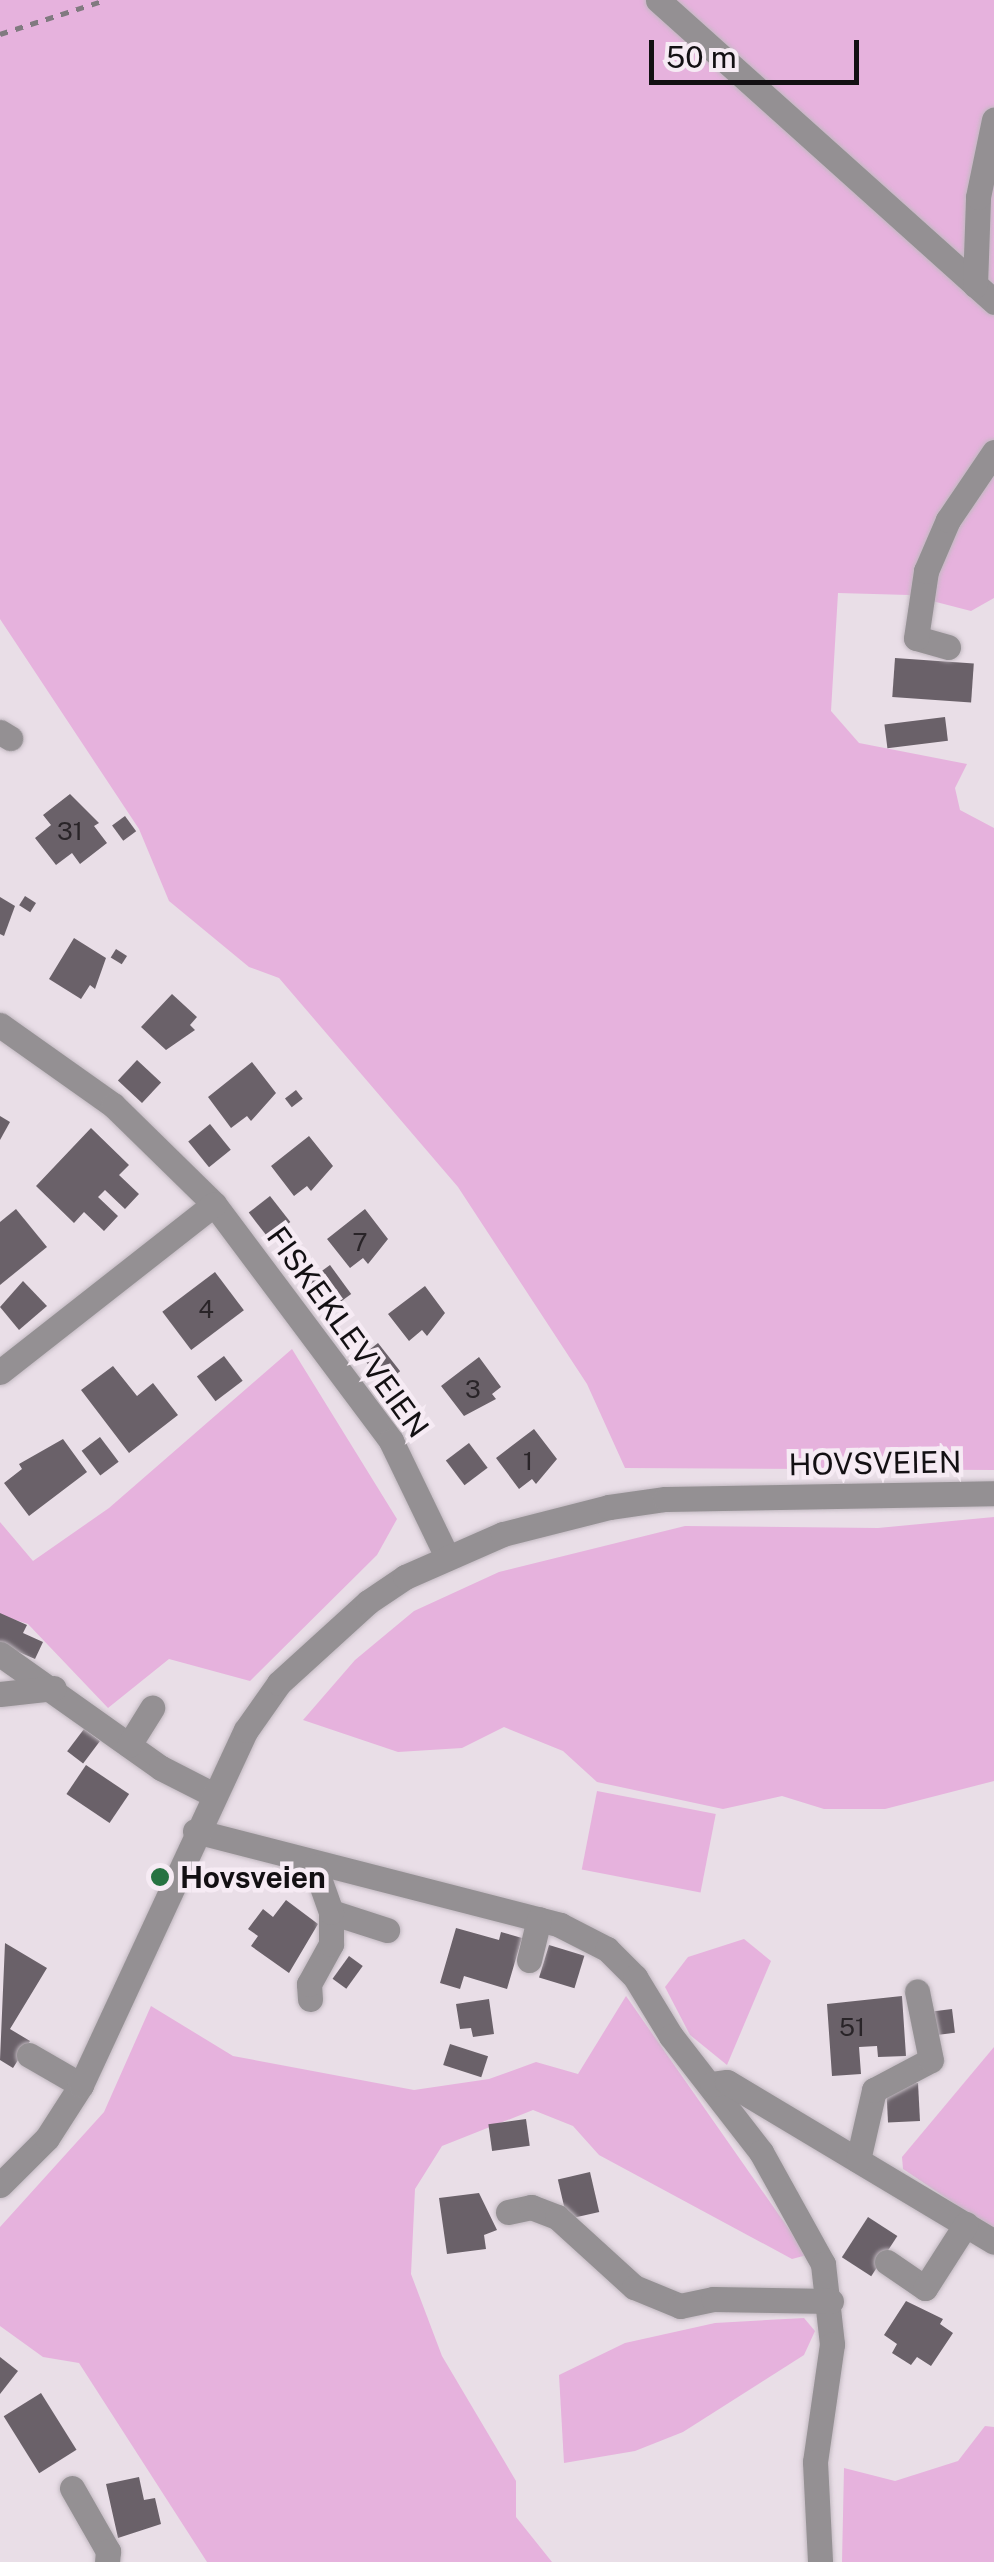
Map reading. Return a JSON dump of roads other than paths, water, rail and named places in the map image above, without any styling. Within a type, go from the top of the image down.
[{"type":"street","points":[[658,0],[984,294]]},
{"type":"street","points":[[984,294],[978,197],[994,120]]},
{"type":"street","points":[[948,647],[916,638],[926,572],[948,520],[994,452]]},
{"type":"street","name":"FISKEKLEVVEIEN","points":[[0,1026],[113,1104],[214,1204],[391,1442],[446,1557]]},
{"type":"street","points":[[0,1372],[214,1204]]},
{"type":"street","name":"HOVSVEIEN","points":[[0,2185],[47,2138],[81,2085],[212,1794],[279,1683],[368,1602],[446,1557],[548,1519],[665,1499],[994,1493]]},
{"type":"street","points":[[0,1654],[54,1688],[129,1745],[212,1794]]},
{"type":"street","points":[[0,1694],[54,1688]]},
{"type":"street","points":[[129,1745],[152,1708]]},
{"type":"street","points":[[195,1831],[315,1867],[538,1919],[577,1932],[619,1959],[754,2143],[823,2264],[831,2300],[832,2344],[815,2462],[820,2562]]},
{"type":"street","points":[[310,1999],[309,1984],[331,1944],[330,1912],[315,1867]]},
{"type":"street","points":[[330,1912],[388,1930]]},
{"type":"street","points":[[529,1960],[538,1919]]},
{"type":"street","points":[[858,2160],[874,2090],[931,2060],[917,1991]]},
{"type":"street","points":[[28,2055],[81,2085]]},
{"type":"street","points":[[712,2084],[726,2082],[994,2242]]},
{"type":"street","points":[[754,2143],[778,2113]]},
{"type":"street","points":[[508,2212],[531,2206],[557,2217],[634,2287],[680,2306],[713,2299],[831,2300]]},
{"type":"street","points":[[887,2262],[925,2288],[966,2224]]},
{"type":"street","points":[[72,2488],[108,2550],[107,2562]]},
{"type":"place","name":"Hovsveien","points":[[160,1877]]}]
